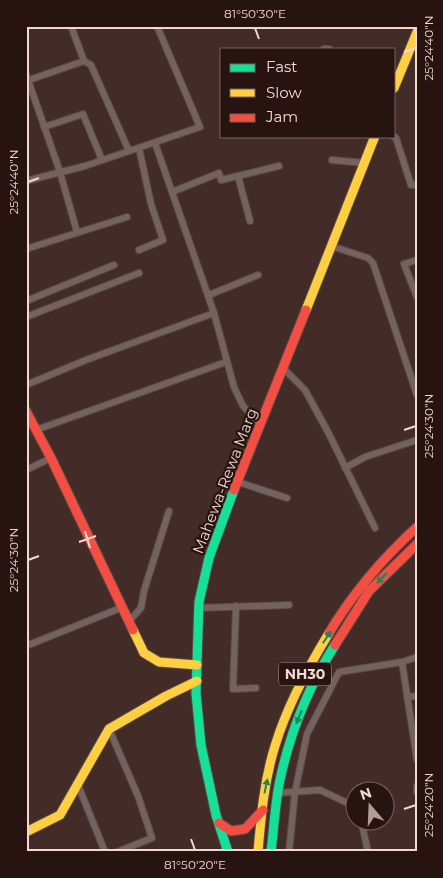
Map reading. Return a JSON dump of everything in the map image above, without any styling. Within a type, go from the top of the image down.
[{"type":"main road","points":[[396,83],[417,32]]},
{"type":"main road","name":"Mahewa-Rewa Marg","points":[[228,852],[219,823],[201,745],[196,693],[199,608],[209,558],[260,424],[374,138]]},
{"type":"main road","points":[[26,411],[51,458],[144,653],[159,662],[197,665]]},
{"type":"main road","name":"NH30","points":[[258,852],[274,747],[289,706],[312,660],[339,617],[370,574],[417,527]]},
{"type":"main road","name":"NH30","points":[[270,852],[280,780],[294,730],[319,670],[369,591],[417,544]]},
{"type":"main road","points":[[26,832],[60,815],[109,729],[196,681]]},
{"type":"main road","points":[[219,823],[232,831],[245,829],[263,810]]},
{"type":"street","points":[[71,26],[84,61],[91,65],[129,151]]},
{"type":"street","points":[[26,181],[102,160],[200,127],[158,26]]},
{"type":"street","points":[[77,232],[60,172],[27,77],[84,61]]},
{"type":"street","points":[[44,127],[83,114],[102,160]]},
{"type":"street","points":[[396,138],[411,185],[417,185]]},
{"type":"street","points":[[155,143],[209,295],[234,387],[243,406],[260,424]]},
{"type":"street","points":[[138,148],[151,204],[163,240],[139,250]]},
{"type":"street","points":[[332,160],[365,163]]},
{"type":"street","points":[[172,192],[218,174],[222,180],[279,166]]},
{"type":"street","points":[[238,176],[250,221]]},
{"type":"street","points":[[26,248],[127,217]]},
{"type":"street","points":[[332,246],[368,258],[373,263],[417,395]]},
{"type":"street","points":[[417,260],[404,264],[417,297]]},
{"type":"street","points":[[26,301],[114,265]]},
{"type":"street","points":[[26,317],[140,273]]},
{"type":"street","points":[[209,295],[258,275]]},
{"type":"street","points":[[26,385],[86,360],[214,313]]},
{"type":"street","points":[[36,430],[226,362]]},
{"type":"street","points":[[283,368],[305,390],[375,528]]},
{"type":"street","points":[[346,468],[380,451],[417,440]]},
{"type":"street","points":[[26,470],[51,458]]},
{"type":"street","points":[[238,482],[287,498]]},
{"type":"street","points":[[130,621],[141,608],[144,591],[169,511]]},
{"type":"street","points":[[199,608],[289,604]]},
{"type":"street","points":[[236,606],[233,689],[256,688]]},
{"type":"street","points":[[26,646],[123,607]]},
{"type":"street","points":[[289,852],[295,792],[307,734],[339,672],[402,662],[417,657]]},
{"type":"street","points":[[402,662],[417,760]]},
{"type":"street","points":[[407,697],[417,696]]},
{"type":"street","points":[[109,729],[138,796],[152,838],[117,852]]},
{"type":"street","points":[[78,784],[105,852]]},
{"type":"street","points":[[417,786],[417,792]]},
{"type":"street","points":[[278,793],[320,790],[346,802]]},
{"type":"street","points":[[363,830],[368,852]]},
{"type":"traffic: fast","points":[[228,852],[216,815],[201,745],[196,693],[199,602],[209,558],[234,490]]},
{"type":"traffic: fast","points":[[271,852],[278,789],[289,745],[309,693],[335,645]]},
{"type":"traffic: slow","points":[[396,83],[417,32]]},
{"type":"traffic: slow","points":[[306,310],[374,138]]},
{"type":"traffic: slow","points":[[133,630],[144,653],[159,662],[197,665]]},
{"type":"traffic: slow","points":[[258,852],[266,786],[275,746],[298,688],[329,633]]},
{"type":"traffic: slow","points":[[26,832],[60,815],[109,729],[166,696],[197,681]]},
{"type":"traffic: jam","points":[[234,490],[306,310]]},
{"type":"traffic: jam","points":[[26,411],[51,458],[133,630]]},
{"type":"traffic: jam","points":[[329,633],[369,577],[417,527]]},
{"type":"traffic: jam","points":[[335,645],[369,591],[417,544]]},
{"type":"traffic: jam","points":[[219,823],[231,831],[245,829],[263,810]]}]
